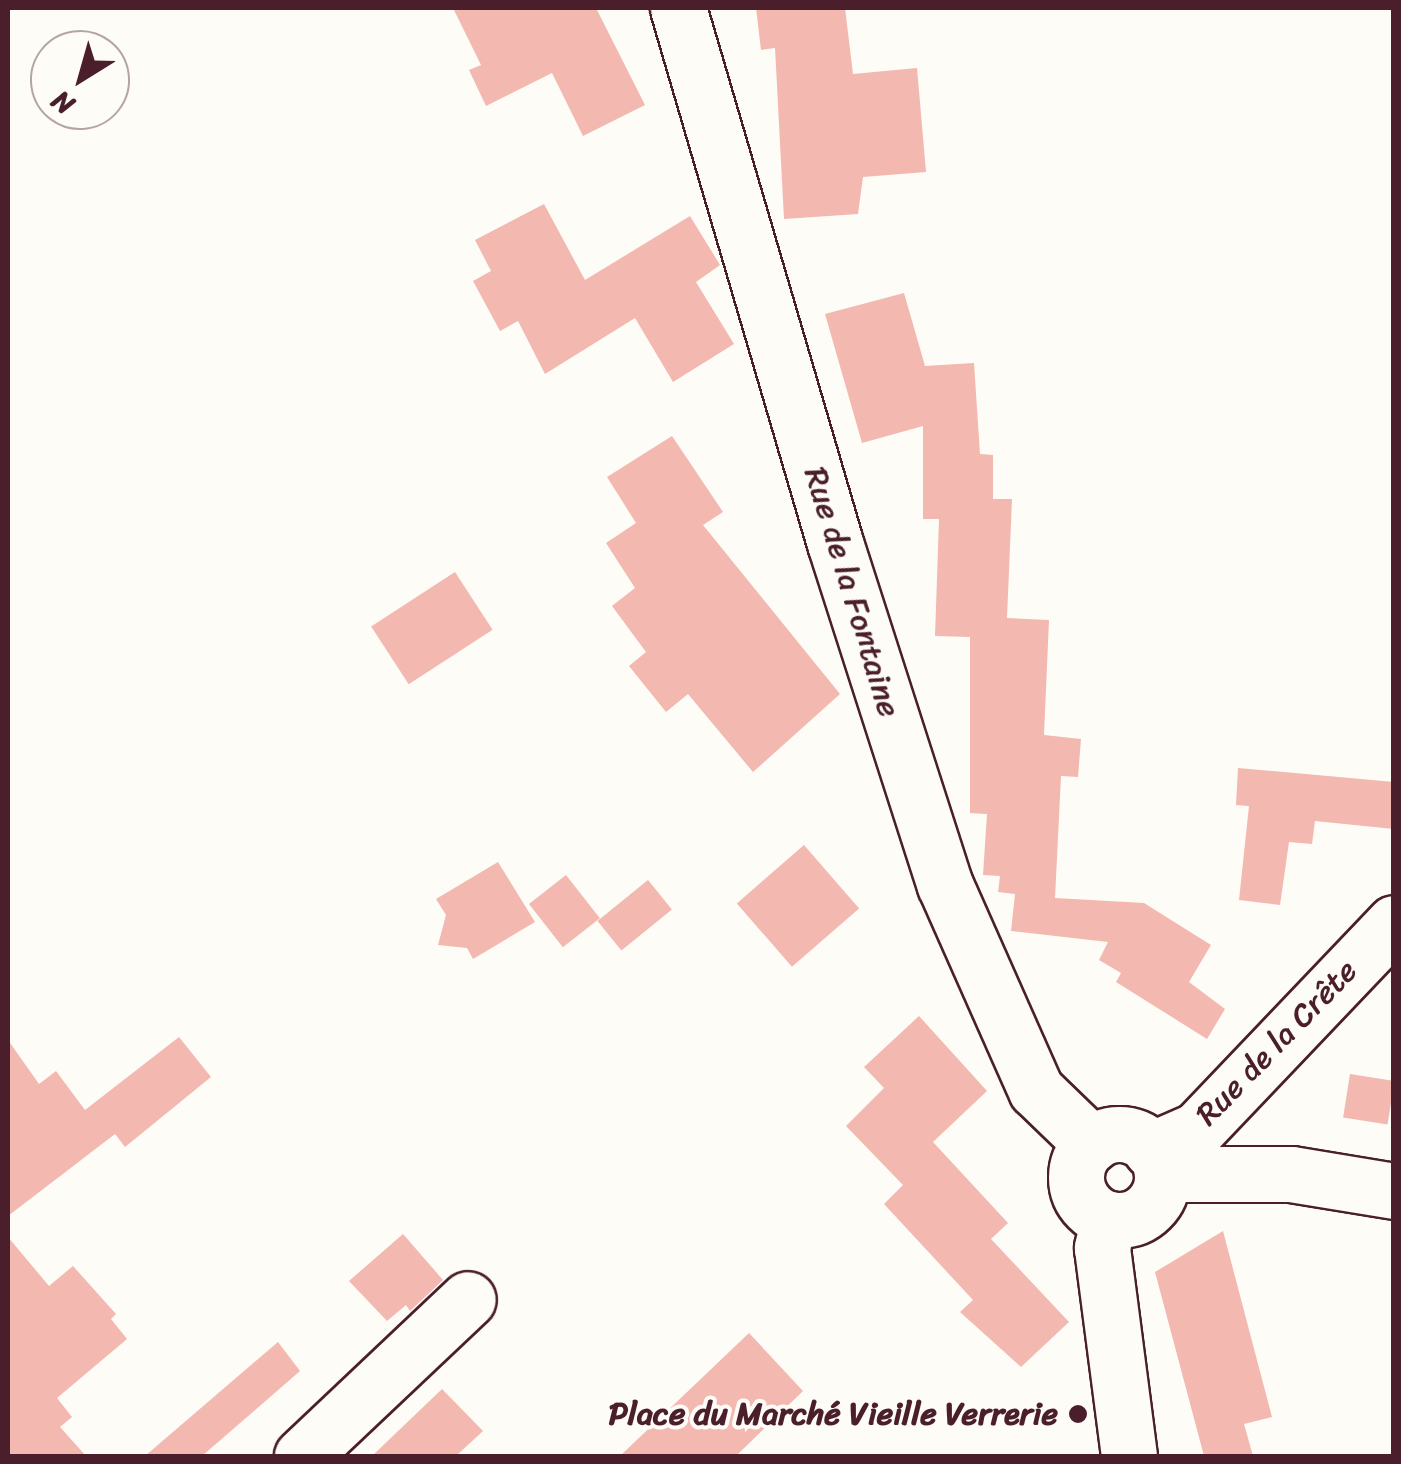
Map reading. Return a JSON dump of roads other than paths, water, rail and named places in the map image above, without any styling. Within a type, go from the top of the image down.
[{"type":"street","name":"Rue de la Fontaine","points":[[678,8],[830,524],[945,886],[1036,1090],[1092,1144]]},
{"type":"street","name":"Rue de la Crête","points":[[1157,1162],[1196,1130],[1394,923]]},
{"type":"street","points":[[1157,1162],[1152,1206],[1138,1216],[1109,1220],[1090,1210],[1075,1181],[1092,1144],[1115,1134],[1132,1136],[1157,1162],[1291,1174],[1394,1191]]},
{"type":"street","points":[[1109,1220],[1102,1248],[1129,1456]]},
{"type":"street","points":[[302,1456],[468,1298]]},
{"type":"place","name":"Place du Marché Vieille Verrerie","points":[[1078,1414]]}]
